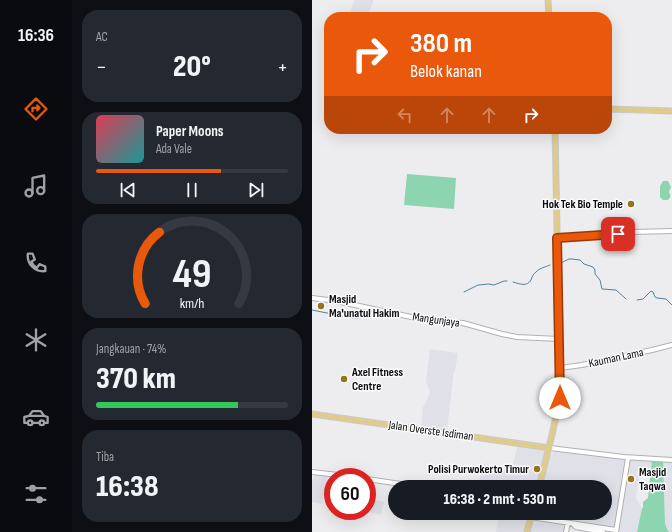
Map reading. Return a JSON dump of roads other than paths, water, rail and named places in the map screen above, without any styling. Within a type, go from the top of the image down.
[{"type":"main road","points":[[548,0],[549,12]]},
{"type":"main road","points":[[612,109],[672,111]]},
{"type":"main road","points":[[541,480],[550,448],[560,398],[555,134]]},
{"type":"main road","name":"Jalan Overste Isdiman","points":[[312,414],[550,448]]},
{"type":"main road","points":[[527,532],[531,520]]},
{"type":"street","points":[[557,238],[631,232],[672,231]]},
{"type":"street","name":"Mangunjaya","points":[[312,298],[336,301],[426,320],[463,323],[517,337],[559,339]]},
{"type":"street","name":"Kauman Lama","points":[[560,368],[582,365],[672,345]]},
{"type":"street","points":[[550,448],[628,458],[672,460]]},
{"type":"street","points":[[554,520],[616,531],[628,458]]},
{"type":"street","points":[[312,472],[324,473]]},
{"type":"street","points":[[376,480],[388,482]]},
{"type":"street","points":[[566,532],[568,523]]},
{"type":"street","points":[[573,524],[576,527],[603,532]]},
{"type":"waterway","points":[[561,263],[572,259],[580,260],[584,264],[593,267],[595,274],[600,280],[602,289],[616,290],[626,299]]},
{"type":"waterway","points":[[513,282],[527,284],[537,271],[550,265]]},
{"type":"waterway","points":[[464,292],[478,285],[494,285],[507,281]]},
{"type":"waterway","points":[[637,300],[643,299],[651,291],[655,297],[666,299],[672,305]]},
{"type":"waterway","points":[[312,310],[359,318]]},
{"type":"place","name":"Hok Tek Bio Temple","points":[[631,204]]},
{"type":"place","name":"Masjid Ma'unatul Hakim","points":[[321,306]]},
{"type":"place","name":"Axel Fitness Centre","points":[[344,379]]},
{"type":"place","name":"Polisi Purwokerto Timur","points":[[537,469]]},
{"type":"place","name":"Masjid Taqwa","points":[[631,479]]}]
